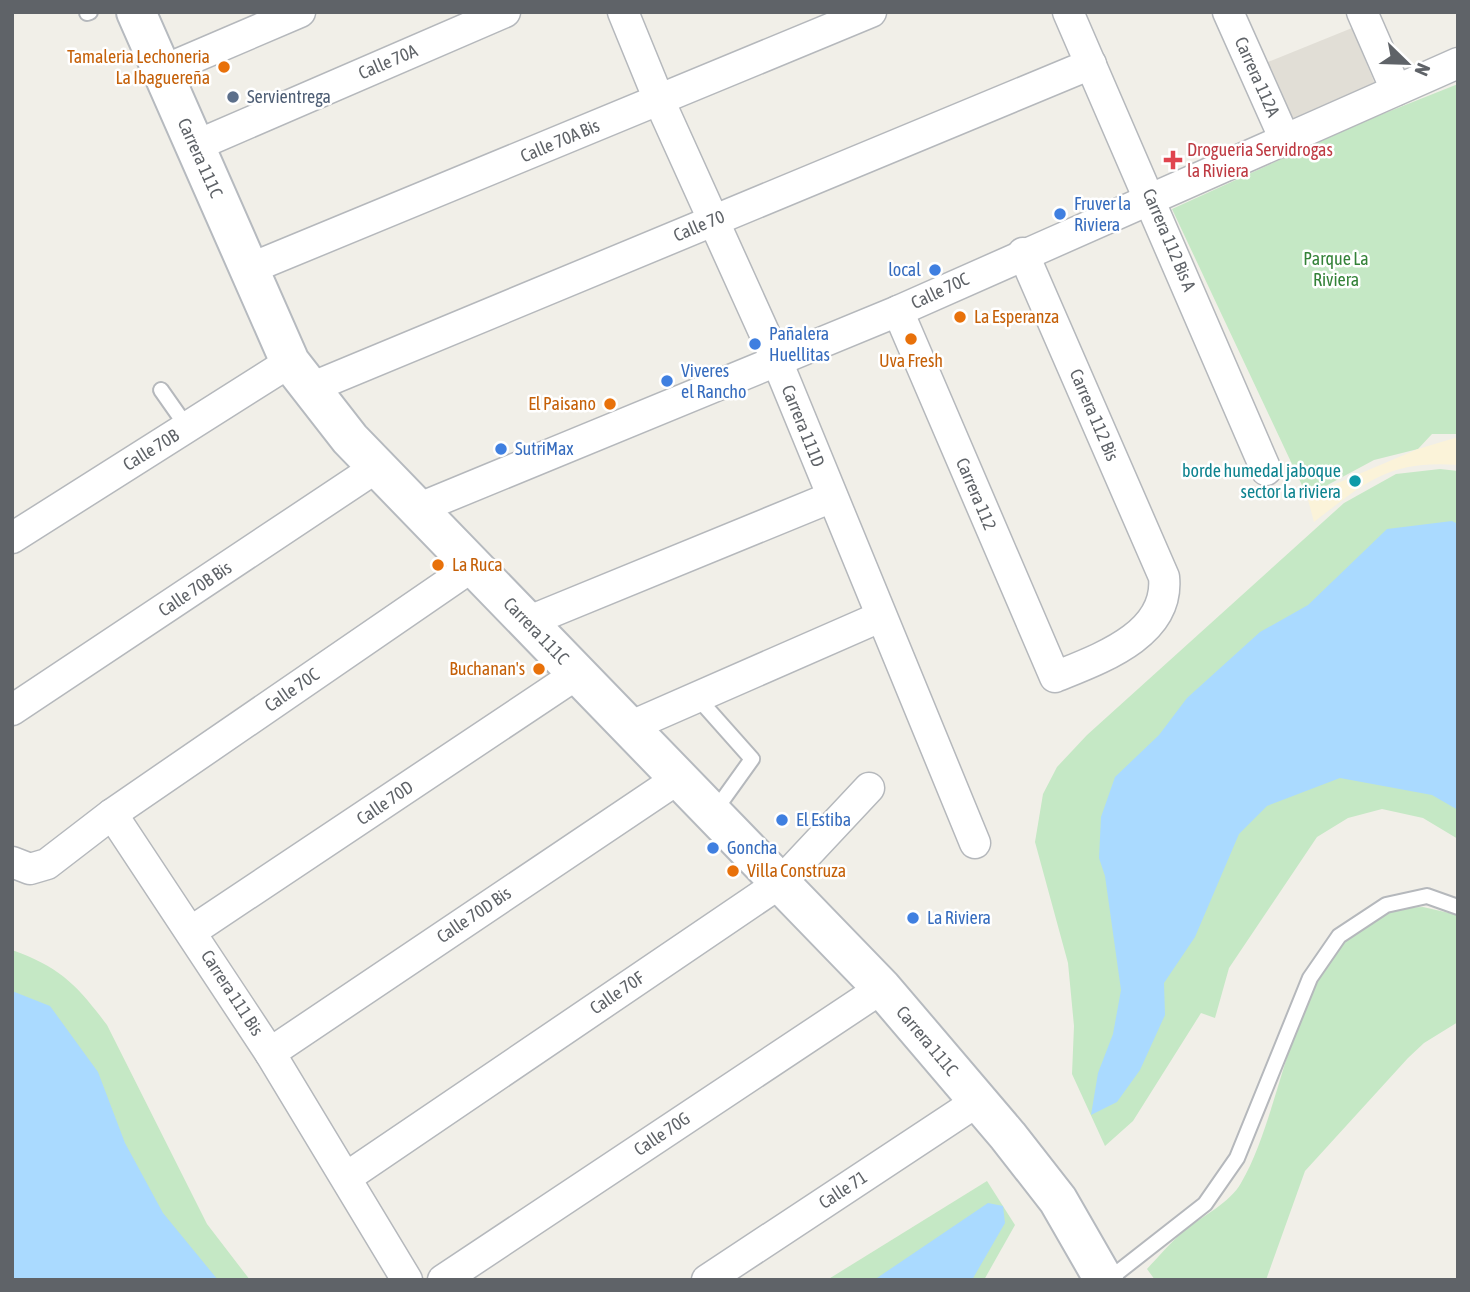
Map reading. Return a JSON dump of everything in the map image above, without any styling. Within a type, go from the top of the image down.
[{"type":"main road","name":"Carrera 111C","points":[[136,12],[299,376],[417,509],[882,988],[1041,1180],[1086,1244],[1106,1280]]},
{"type":"street","points":[[162,71],[300,12]]},
{"type":"street","name":"Calle 70A","points":[[195,146],[505,12]]},
{"type":"street","name":"Carrera 111D","points":[[623,12],[659,100],[777,361],[975,843]]},
{"type":"street","name":"Calle 70A Bis","points":[[249,269],[871,12]]},
{"type":"street","name":"Carrera 112 Bis A","points":[[1068,12],[1152,200],[1266,470]]},
{"type":"street","name":"Carrera 112A","points":[[1228,12],[1286,142]]},
{"type":"street","points":[[1362,12],[1396,90]]},
{"type":"street","name":"Calle 70C","points":[[417,509],[898,311],[1023,253],[1286,142],[1458,63]]},
{"type":"street","name":"Calle 70","points":[[299,376],[714,220],[1091,64]]},
{"type":"street","name":"Carrera 112 Bis","points":[[1023,253],[1164,577],[1166,594],[1139,634],[1102,657],[1055,677]]},
{"type":"street","name":"Carrera 112","points":[[898,311],[1055,677]]},
{"type":"street","name":"Calle 70B","points":[[12,538],[187,427],[299,376]]},
{"type":"street","name":"Calle 70B Bis","points":[[12,710],[377,467]]},
{"type":"street","points":[[527,622],[832,497]]},
{"type":"street","name":"Calle 70C","points":[[112,814],[472,566]]},
{"type":"street","points":[[629,727],[880,617]]},
{"type":"street","name":"Calle 70D","points":[[192,932],[577,674]]},
{"type":"street","name":"Calle 70D Bis","points":[[270,1053],[679,778]]},
{"type":"street","name":"Calle 70F","points":[[347,1177],[780,883],[869,788]]},
{"type":"street","points":[[12,862],[30,869],[47,864],[112,814]]},
{"type":"street","name":"Carrera 111 Bis","points":[[112,814],[270,1053],[407,1280]]},
{"type":"street","name":"Calle 70G","points":[[443,1280],[882,988]]},
{"type":"street","name":"Calle 71","points":[[707,1280],[978,1101]]},
{"type":"lane","points":[[161,390],[187,427]]},
{"type":"lane","points":[[695,696],[752,759],[750,767],[713,814]]},
{"type":"lane","points":[[1106,1280],[1205,1204],[1237,1158],[1310,978],[1339,936],[1386,905],[1427,896],[1458,907]]},
{"type":"shaded area","points":[[1352,28],[1377,89],[1287,125],[1263,64]]},
{"type":"green space","name":"Parque La Riviera","points":[[1458,84],[1458,434],[1432,434],[1418,449],[1374,460],[1307,496],[1172,209],[1365,121]]},
{"type":"green space","points":[[1440,469],[1458,471],[1458,839],[1423,818],[1382,809],[1348,818],[1317,837],[1229,968],[1215,1018],[1201,1013],[1133,1121],[1105,1146],[1072,1074],[1074,1026],[1068,963],[1035,842],[1043,794],[1057,767],[1087,735],[1344,503],[1396,474]]},
{"type":"green space","points":[[1423,907],[1458,915],[1458,1022],[1424,1043],[1408,1058],[1305,1171],[1266,1280],[1155,1280],[1147,1269],[1179,1235],[1223,1203],[1241,1183],[1258,1147],[1302,1015],[1321,974],[1346,940],[1380,917]]},
{"type":"green space","points":[[12,950],[43,963],[66,979],[107,1025],[207,1224],[250,1280],[12,1280]]},
{"type":"green space","points":[[987,1181],[1015,1225],[984,1280],[827,1280]]},
{"type":"sand","name":"borde humedal jaboque sector la riviera","points":[[1458,437],[1458,465],[1434,464],[1396,470],[1364,485],[1314,522],[1307,496],[1418,449]]},
{"type":"water","points":[[1452,521],[1458,524],[1458,810],[1432,795],[1340,778],[1267,806],[1239,834],[1195,937],[1164,983],[1165,1015],[1140,1070],[1117,1102],[1091,1115],[1098,1073],[1113,1034],[1121,990],[1105,876],[1099,858],[1101,817],[1115,777],[1159,735],[1187,698],[1260,632],[1308,605],[1387,529]]},
{"type":"water","points":[[12,991],[50,1006],[98,1072],[125,1143],[163,1213],[218,1280],[12,1280]]},
{"type":"water","points":[[988,1203],[1003,1206],[1005,1223],[972,1280],[874,1280]]},
{"type":"place","name":"Tamaleria Lechoneria La Ibaguereña","points":[[224,67]]},
{"type":"place","name":"Servientrega","points":[[233,97]]},
{"type":"place","name":"Drogueria Servidrogas la Riviera","points":[[1173,160]]},
{"type":"place","name":"Fruver la Riviera","points":[[1060,214]]},
{"type":"place","name":"local","points":[[935,270]]},
{"type":"place","name":"La Esperanza","points":[[960,317]]},
{"type":"place","name":"Uva Fresh","points":[[911,339]]},
{"type":"place","name":"Pañalera Huellitas","points":[[755,344]]},
{"type":"place","name":"Viveres el Rancho","points":[[667,381]]},
{"type":"place","name":"El Paisano","points":[[610,404]]},
{"type":"place","name":"SutriMax","points":[[501,449]]},
{"type":"place","name":"borde humedal jaboque sector la riviera","points":[[1355,481]]},
{"type":"place","name":"La Ruca","points":[[438,565]]},
{"type":"place","name":"Buchanan's","points":[[539,669]]},
{"type":"place","name":"El Estiba","points":[[782,820]]},
{"type":"place","name":"Goncha","points":[[713,848]]},
{"type":"place","name":"Villa Construza","points":[[733,871]]},
{"type":"place","name":"La Riviera","points":[[913,918]]}]
